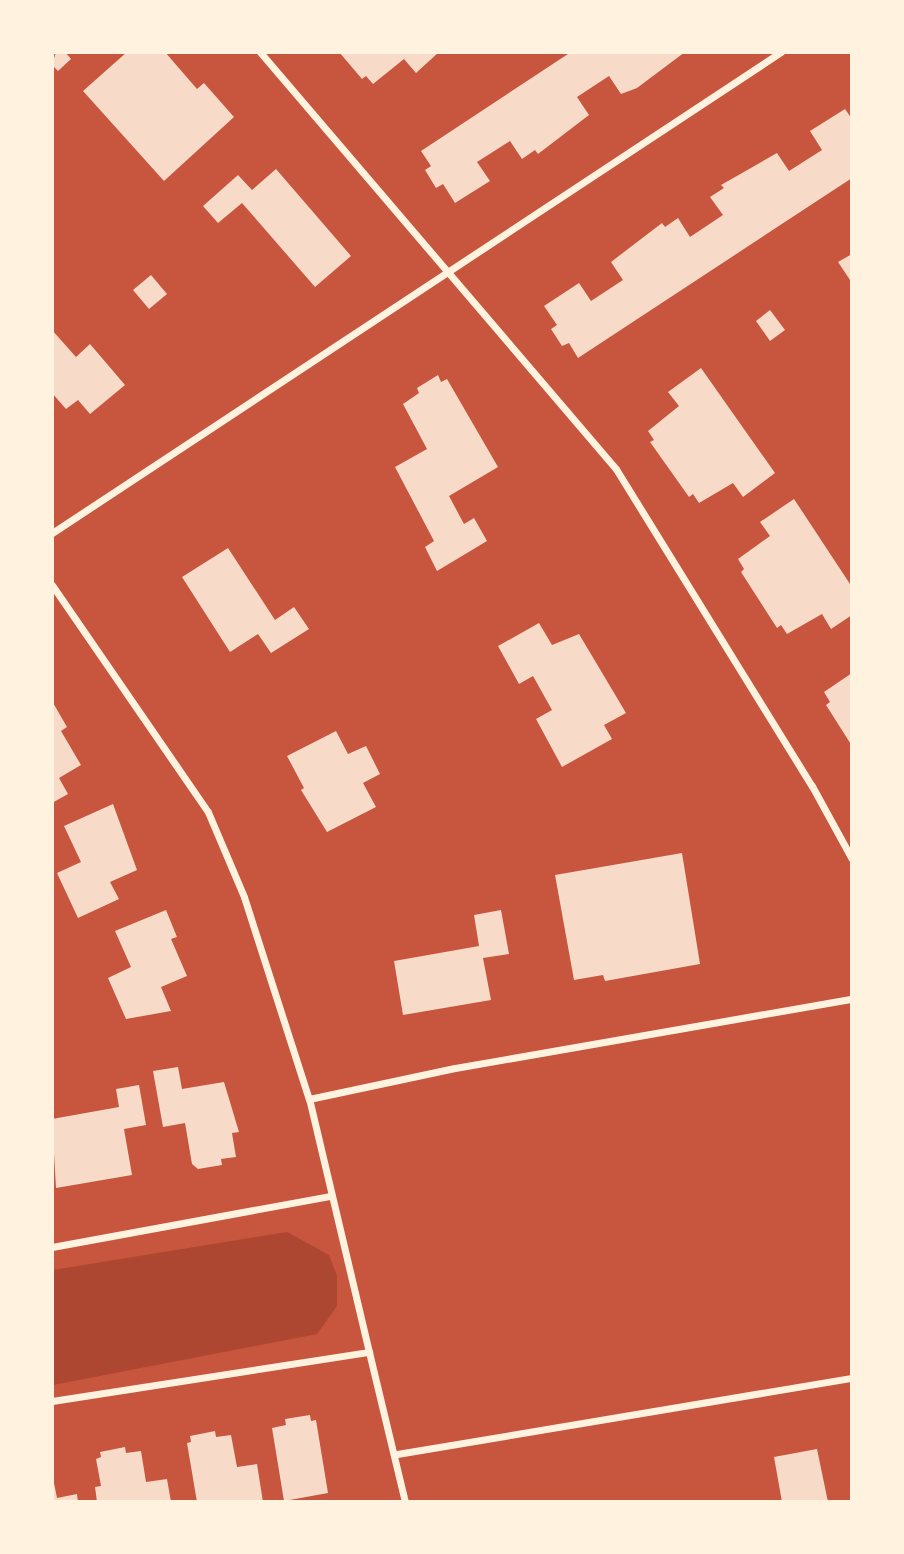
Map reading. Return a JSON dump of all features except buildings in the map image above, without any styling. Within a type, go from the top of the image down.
[{"type":"street","points":[[260,52],[617,469],[812,786],[852,859]]},
{"type":"street","points":[[52,533],[781,52]]},
{"type":"street","points":[[52,586],[208,812],[244,897],[309,1099],[329,1196],[397,1454],[405,1502]]},
{"type":"street","points":[[309,1099],[852,999]]},
{"type":"street","points":[[52,1247],[329,1196]]},
{"type":"street","points":[[52,1401],[369,1352]]},
{"type":"street","points":[[397,1454],[852,1378]]},
{"type":"shaded area","points":[[287,1232],[329,1255],[337,1276],[337,1306],[317,1334],[53,1385],[53,1270]]}]
